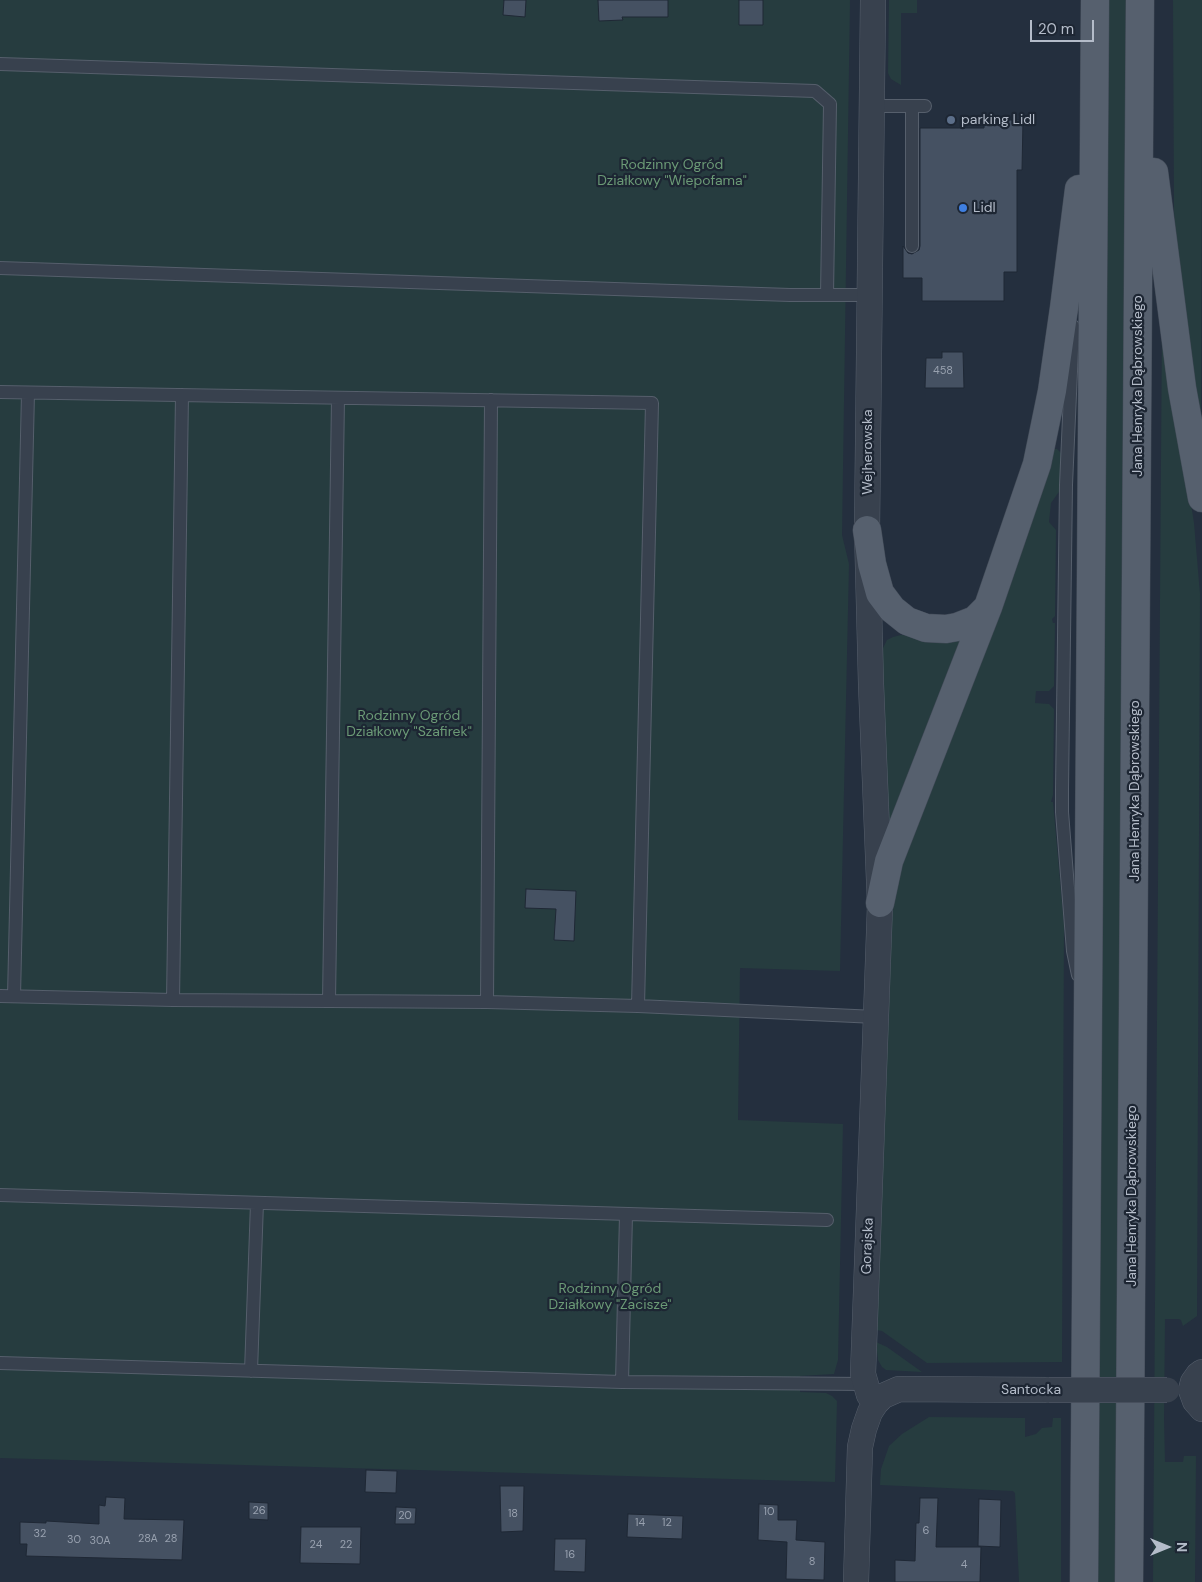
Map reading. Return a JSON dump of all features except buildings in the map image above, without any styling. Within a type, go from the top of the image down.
[{"type":"main road","points":[[1084,1582],[1095,0]]},
{"type":"main road","name":"Jana Henryka Dąbrowskiego","points":[[1129,1582],[1140,0]]},
{"type":"main road","points":[[880,903],[889,861],[988,607],[1037,464],[1052,390],[1064,308],[1095,61]]},
{"type":"main road","points":[[1140,61],[1174,333],[1202,498]]},
{"type":"main road","points":[[867,530],[880,593],[892,609],[907,621],[926,628],[946,629],[962,626],[975,620],[988,607]]},
{"type":"street","name":"Wejherowska","points":[[873,0],[867,530],[880,903]]},
{"type":"street","name":"Gorajska","points":[[856,1582],[860,1447],[870,1412],[870,1394],[863,1374],[880,903]]},
{"type":"street","name":"Santocka","points":[[870,1394],[883,1396],[899,1389],[1198,1390]]},
{"type":"lane","points":[[0,64],[815,91],[830,104],[827,295]]},
{"type":"lane","points":[[871,106],[925,106]]},
{"type":"lane","points":[[912,106],[912,246]]},
{"type":"lane","points":[[1076,211],[1073,344],[1066,485],[1062,812],[1073,951],[1088,1027]]},
{"type":"lane","points":[[0,268],[780,295],[869,295]]},
{"type":"lane","points":[[0,392],[652,403],[638,1006]]},
{"type":"lane","points":[[14,996],[28,393]]},
{"type":"lane","points":[[174,1000],[182,395]]},
{"type":"lane","points":[[329,1002],[338,398]]},
{"type":"lane","points":[[487,1002],[491,400]]},
{"type":"lane","points":[[0,996],[329,1002],[487,1002],[638,1006],[876,1017]]},
{"type":"lane","points":[[0,1195],[827,1220]]},
{"type":"lane","points":[[251,1372],[257,1203]]},
{"type":"lane","points":[[622,1382],[626,1215]]},
{"type":"lane","points":[[0,1363],[622,1382],[870,1394]]},
{"type":"green space","points":[[0,0],[850,0],[842,535],[849,564],[840,971],[740,968],[738,1120],[843,1124],[838,1360],[834,1374],[800,1376],[800,1392],[826,1393],[837,1401],[835,1482],[0,1458]]},
{"type":"green space","points":[[889,0],[917,0],[917,13],[901,13],[901,85],[891,79],[888,73]]},
{"type":"green space","points":[[1108,0],[1127,0],[1116,1582],[1097,1582]]},
{"type":"green space","points":[[1173,0],[1202,0],[1201,420],[1177,278],[1174,210]]},
{"type":"green space","points":[[1162,319],[1194,523],[1200,594],[1197,1316],[1183,1326],[1179,1319],[1165,1319],[1164,1419],[1165,1462],[1183,1462],[1184,1456],[1196,1456],[1195,1582],[1153,1582]]},
{"type":"green space","points":[[1054,449],[1061,453],[1061,489],[1051,503],[1049,522],[1056,530],[1055,616],[1052,619],[1053,623],[1055,623],[1054,686],[1049,691],[1036,691],[1035,703],[1049,704],[1054,709],[1053,795],[1051,802],[1053,802],[1064,925],[1062,1362],[927,1363],[882,1331],[877,1330],[894,901],[900,869]]},
{"type":"green space","points":[[901,635],[965,636],[891,839],[884,770],[882,650],[887,640]]},
{"type":"green space","points":[[876,1342],[887,1347],[922,1372],[886,1370],[878,1360]]},
{"type":"green space","points":[[929,1417],[1025,1418],[1025,1437],[1036,1434],[1042,1428],[1052,1427],[1053,1418],[1061,1418],[1061,1582],[1019,1582],[1015,1493],[1013,1491],[880,1485],[881,1469],[889,1446],[902,1434]]},
{"type":"place","name":"parking Lidl","points":[[951,120]]},
{"type":"place","name":"Lidl","points":[[963,208]]},
{"type":"park label","name":"Rodzinny Ogród Działkowy \"Wiepofama\"","points":[[672,174]]},
{"type":"park label","name":"Rodzinny Ogród Działkowy \"Szafirek\"","points":[[409,724]]},
{"type":"park label","name":"Rodzinny Ogród Działkowy \"Zacisze\"","points":[[610,1298]]}]
